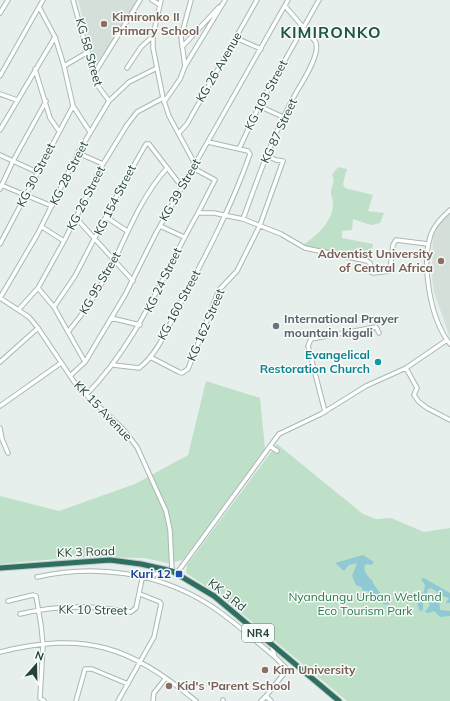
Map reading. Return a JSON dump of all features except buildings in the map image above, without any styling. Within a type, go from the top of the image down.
[{"type":"highway","name":"KK 3 Road","points":[[0,568],[110,560],[172,571]]},
{"type":"highway","name":"KK 3 Rd","points":[[172,571],[214,596],[339,701]]},
{"type":"street","points":[[0,13],[8,0]]},
{"type":"street","points":[[0,76],[44,0]]},
{"type":"street","name":"KG 58 Street","points":[[74,0],[94,74],[100,90],[109,101]]},
{"type":"street","points":[[94,74],[140,0]]},
{"type":"street","points":[[152,0],[160,5]]},
{"type":"street","points":[[161,0],[153,36],[163,98],[178,133],[195,164]]},
{"type":"street","points":[[185,66],[181,32],[191,0]]},
{"type":"street","name":"KG 26 Avenue","points":[[178,133],[187,124],[257,0]]},
{"type":"street","name":"KG 39 Street","points":[[70,376],[85,362],[133,281],[146,251],[288,0]]},
{"type":"street","name":"KG 103 Street","points":[[239,149],[259,106],[319,0]]},
{"type":"street","points":[[182,47],[224,2]]},
{"type":"street","points":[[164,102],[180,79],[185,66],[224,2]]},
{"type":"street","points":[[285,6],[303,29]]},
{"type":"street","points":[[39,7],[55,36],[64,66],[73,106],[90,132]]},
{"type":"street","name":"KG 87 Street","points":[[243,219],[266,155],[283,117],[310,69],[317,44],[303,29]]},
{"type":"street","points":[[0,130],[55,36]]},
{"type":"street","points":[[128,68],[141,48],[153,36]]},
{"type":"street","points":[[236,38],[261,49]]},
{"type":"street","points":[[64,66],[88,52]]},
{"type":"street","name":"KG 28 Street","points":[[0,298],[42,227],[78,153],[109,101],[129,82],[157,68]]},
{"type":"street","points":[[35,69],[50,118],[59,131]]},
{"type":"street","points":[[0,94],[17,100]]},
{"type":"street","name":"KG 26 Street","points":[[19,309],[38,288],[64,241],[103,164],[135,114],[163,98]]},
{"type":"street","points":[[46,101],[1,186],[52,206]]},
{"type":"street","name":"KG 30 Street","points":[[0,244],[73,106]]},
{"type":"street","points":[[259,106],[283,117]]},
{"type":"street","points":[[208,142],[239,149]]},
{"type":"street","name":"KG 154 Street","points":[[54,307],[75,276],[146,144],[149,144],[182,187]]},
{"type":"street","name":"KG 160 Street","points":[[113,365],[139,368],[150,357],[169,326],[226,215],[250,154],[248,151],[239,149]]},
{"type":"street","points":[[78,153],[103,164]]},
{"type":"street","points":[[0,155],[37,172]]},
{"type":"street","points":[[260,225],[283,161],[276,160],[266,155]]},
{"type":"street","name":"KG 95 Street","points":[[68,332],[79,319],[114,260],[148,193],[167,168]]},
{"type":"street","name":"KG 24 Street","points":[[86,394],[113,365],[140,325],[184,237],[216,180],[192,168]]},
{"type":"street","points":[[144,577],[172,571],[270,446],[276,436],[284,430],[325,412],[366,386],[406,368],[449,342],[436,316],[428,288],[428,244],[434,226],[450,210]]},
{"type":"street","points":[[198,213],[226,215],[243,219],[281,234],[305,248],[367,261],[370,263],[371,272],[373,274],[390,271],[393,245],[396,240],[428,244]]},
{"type":"street","points":[[106,217],[127,232]]},
{"type":"street","points":[[76,218],[133,281]]},
{"type":"street","name":"KG 162 Street","points":[[150,357],[179,372],[186,372],[219,290],[237,271],[260,225]]},
{"type":"street","points":[[160,226],[184,237]]},
{"type":"street","points":[[42,227],[64,241]]},
{"type":"street","points":[[38,288],[54,307],[85,362]]},
{"type":"street","name":"KK 15 Avenue","points":[[0,298],[19,309],[38,328],[70,376],[86,394],[124,429],[137,447],[158,490],[168,521],[172,571]]},
{"type":"street","points":[[111,318],[140,325]]},
{"type":"street","points":[[325,412],[308,346],[311,339],[376,327],[379,333]]},
{"type":"street","points":[[0,362],[38,328]]},
{"type":"street","points":[[0,406],[61,363]]},
{"type":"street","points":[[406,368],[417,388],[414,395],[419,402],[450,420]]},
{"type":"street","points":[[0,428],[2,439],[8,453]]},
{"type":"street","points":[[270,446],[277,451]]},
{"type":"street","points":[[37,577],[54,573],[89,571],[116,572],[144,577],[178,588],[208,604],[275,657],[285,667],[286,671],[261,701]]},
{"type":"street","name":"KK 10 Street","points":[[39,609],[94,607],[131,612],[136,608],[140,594],[140,582],[144,577]]},
{"type":"street","points":[[118,701],[154,637],[161,604],[157,600],[140,594]]},
{"type":"street","points":[[8,601],[34,595],[36,596],[43,644],[40,698],[44,701]]},
{"type":"street","points":[[20,614],[39,609]]},
{"type":"street","points":[[0,652],[25,646],[43,644],[79,642],[93,644],[141,661],[196,701]]},
{"type":"street","points":[[271,644],[275,657]]},
{"type":"street","points":[[76,701],[85,669],[92,669],[128,684]]},
{"type":"street","points":[[153,701],[154,692],[165,679]]},
{"type":"street","points":[[266,696],[272,701]]},
{"type":"shaded area","name":"Kimironko II Primary School","points":[[78,0],[138,0],[99,63],[95,66]]},
{"type":"shaded area","name":"Adventist University of Central Africa","points":[[450,212],[450,338],[434,292],[432,277],[433,236],[440,223]]},
{"type":"green space","points":[[338,167],[347,169],[343,184],[345,188],[373,195],[368,211],[384,213],[380,223],[371,225],[353,219],[352,230],[342,231],[342,238],[373,244],[370,263],[305,248],[304,244],[324,227],[331,215],[333,209],[331,193],[333,182],[332,175]]},
{"type":"green space","points":[[206,381],[260,398],[265,449],[183,560],[168,563],[144,558],[78,557],[0,564],[0,496],[59,511],[135,484],[188,455]]},
{"type":"green space","name":"Nyandungu Urban Wetland Eco Tourism Park","points":[[277,444],[363,514],[376,519],[391,518],[424,532],[450,528],[450,701],[347,701],[221,596],[186,573],[187,565]]},
{"type":"water","points":[[363,555],[374,562],[372,565],[365,565],[365,571],[389,605],[383,604],[383,600],[380,599],[379,602],[373,599],[368,591],[363,591],[361,587],[356,585],[352,576],[357,563],[349,565],[344,571],[335,563]]},
{"type":"water","points":[[424,578],[450,593],[450,603],[446,603],[449,598],[443,596],[439,598],[440,610],[450,611],[450,616],[440,617],[434,611],[428,613],[425,612],[430,605],[427,601],[423,602],[423,611],[419,610],[414,597],[424,592],[425,585],[421,579]],"holes":[[[431,588],[437,592],[433,599],[427,593],[428,589]]]},
{"type":"place","name":"Kimironko II Primary School","points":[[104,24]]},
{"type":"place","name":"Adventist University of Central Africa","points":[[441,261]]},
{"type":"place","name":"International Prayer mountain kigali","points":[[276,326]]},
{"type":"place","name":"Evangelical Restoration Church","points":[[378,362]]},
{"type":"place","name":"Kuri 12","points":[[179,574]]},
{"type":"place","name":"Kim University","points":[[265,670]]},
{"type":"place","name":"Kid's 'Parent School","points":[[169,686]]},
{"type":"district","name":"KIMIRONKO","points":[[331,32]]}]
